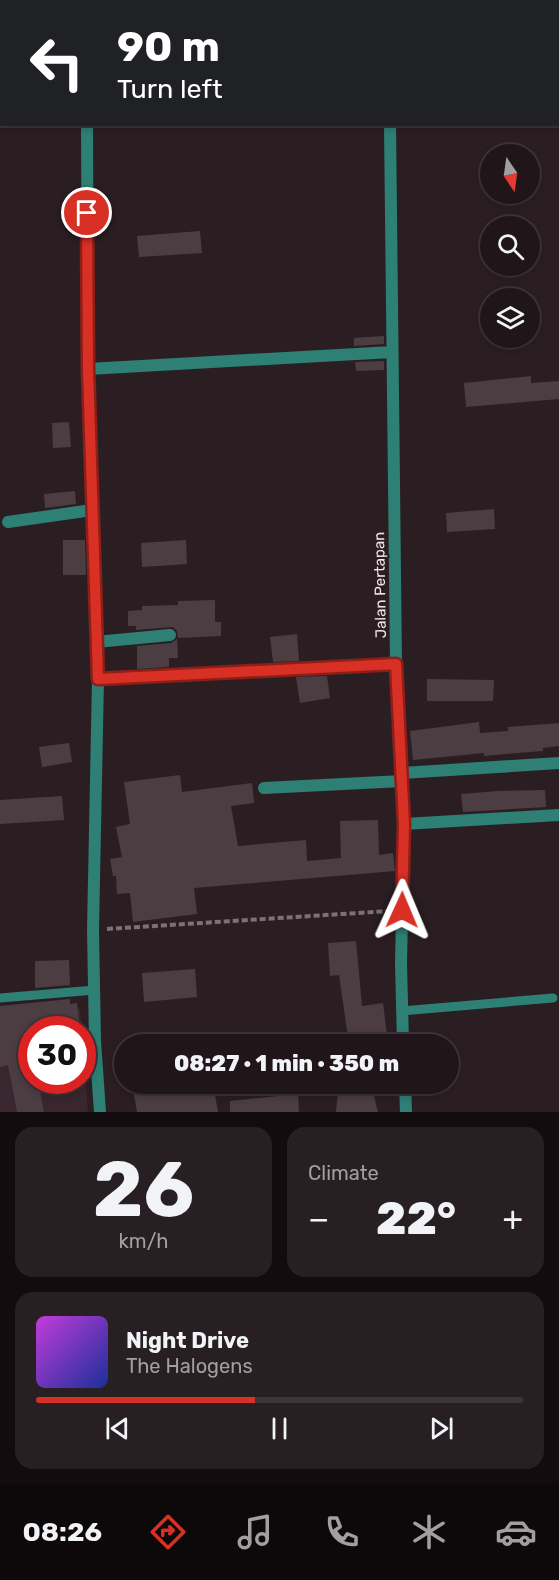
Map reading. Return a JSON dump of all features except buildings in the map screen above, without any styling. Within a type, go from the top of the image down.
[{"type":"street","points":[[87,126],[88,369],[98,679],[93,930],[95,1041],[100,1112]]},
{"type":"street","name":"Jalan Pertapan","points":[[390,126],[396,664],[404,824],[402,1034]]},
{"type":"street","points":[[88,369],[392,351]]},
{"type":"street","points":[[8,522],[92,510]]},
{"type":"street","points":[[96,642],[170,635]]},
{"type":"street","points":[[98,679],[396,664]]},
{"type":"street","points":[[264,788],[559,763]]},
{"type":"street","points":[[404,824],[559,815]]},
{"type":"street","points":[[405,1094],[406,1112]]},
{"type":"lane","points":[[0,998],[95,990]]},
{"type":"lane","points":[[401,1011],[553,998]]},
{"type":"path","points":[[93,930],[402,910]]},
{"type":"shaded area","points":[[80,1009],[81,1016],[18,1016],[18,1094],[87,1094],[88,1112],[0,1112],[0,1015]]},
{"type":"route","points":[[87,213],[88,369],[98,679],[396,664],[404,824],[402,910]]}]
